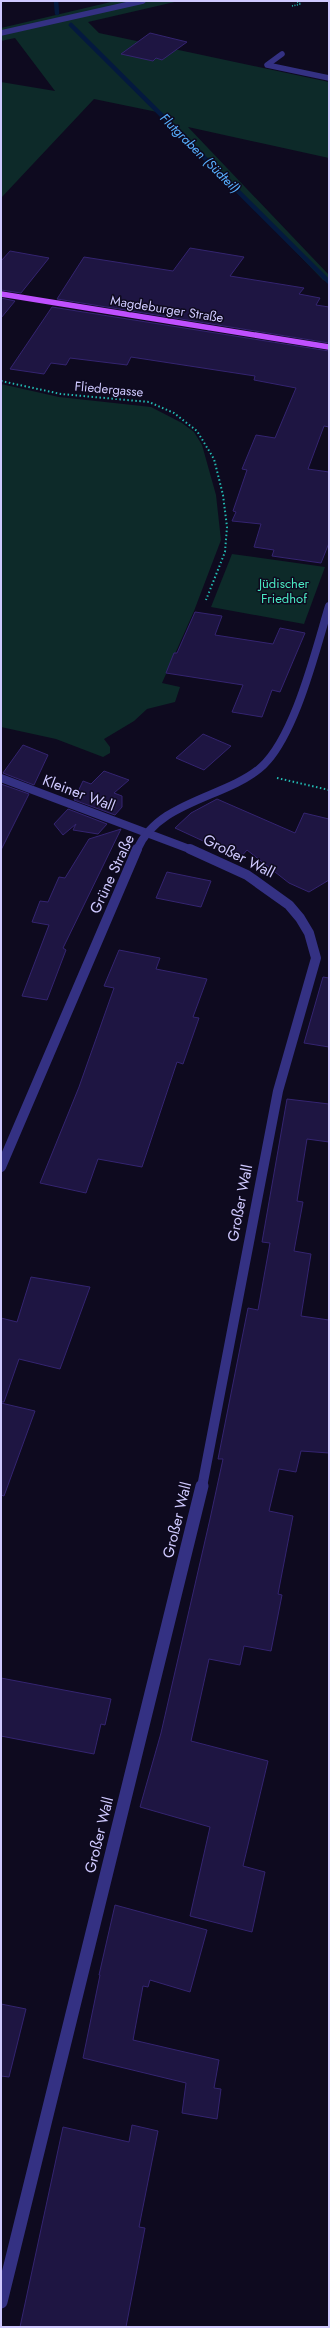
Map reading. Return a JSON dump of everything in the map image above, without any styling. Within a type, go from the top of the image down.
[{"type":"main road","name":"Magdeburger Straße","points":[[1,294],[329,347]]},
{"type":"street","points":[[1,34],[143,1]]},
{"type":"street","points":[[282,54],[267,66],[329,78]]},
{"type":"street","name":"Grüne Straße","points":[[1,1167],[58,1037],[111,907],[138,847],[148,832],[170,814],[247,776],[259,769],[271,758],[292,716],[329,606]]},
{"type":"street","name":"Kleiner Wall","points":[[1,778],[148,832]]},
{"type":"street","name":"Großer Wall","points":[[1,2302],[204,1478],[278,1091],[316,958],[314,945],[307,928],[284,899],[252,878],[148,832]]},
{"type":"path","points":[[292,6],[301,4],[295,1]]},
{"type":"path","name":"Fliedergasse","points":[[1,381],[61,394],[150,402],[174,413],[197,431],[210,450],[214,459],[223,495],[228,540],[225,552],[206,600]]},
{"type":"path","points":[[277,778],[329,790]]},
{"type":"green space","points":[[115,1],[179,1],[88,22],[99,33],[329,82],[329,158],[188,127],[329,275],[329,282],[323,280],[162,113],[94,99],[1,198],[1,82],[55,91],[15,38],[1,41],[1,28]]},
{"type":"green space","points":[[1,384],[59,397],[151,407],[182,423],[194,432],[202,445],[216,495],[221,540],[194,611],[162,683],[180,687],[175,702],[147,709],[134,721],[104,739],[110,747],[110,753],[103,757],[56,739],[1,727]]},
{"type":"green space","name":"Jüdischer Friedhof","points":[[232,554],[325,567],[304,624],[211,607]]},
{"type":"building","points":[[150,33],[187,42],[162,60],[156,58],[153,61],[121,54]]},
{"type":"building","points":[[190,248],[244,257],[230,276],[304,288],[299,294],[320,298],[316,305],[329,307],[329,343],[57,299],[84,257],[173,271]]},
{"type":"building","points":[[10,251],[49,258],[21,293],[1,290],[1,261]]},
{"type":"building","points":[[1,298],[15,301],[1,318]]},
{"type":"building","points":[[52,307],[329,351],[329,427],[324,426],[308,469],[329,472],[329,543],[321,563],[272,556],[274,550],[254,547],[261,524],[232,521],[236,512],[233,511],[247,470],[242,469],[256,435],[275,438],[296,388],[254,380],[255,376],[131,357],[127,365],[70,358],[66,365],[51,363],[44,374],[10,369]]},
{"type":"building","points":[[195,612],[222,616],[215,635],[273,644],[280,628],[305,633],[280,692],[272,690],[262,717],[232,712],[243,685],[166,673],[174,653],[177,653]]},
{"type":"building","points":[[203,734],[231,746],[204,770],[176,758]]},
{"type":"building","points":[[23,745],[48,755],[34,785],[3,773]]},
{"type":"building","points":[[104,771],[129,780],[114,793],[122,796],[122,807],[115,815],[74,800],[83,781],[91,784]]},
{"type":"building","points":[[1,784],[29,794],[1,850]]},
{"type":"building","points":[[217,799],[295,833],[304,813],[329,819],[329,880],[309,892],[289,883],[247,850],[240,858],[175,828],[191,813]]},
{"type":"building","points":[[68,809],[107,824],[98,834],[73,830],[76,824],[63,835],[54,824]]},
{"type":"building","points":[[121,829],[63,948],[66,950],[47,1000],[22,996],[49,925],[32,922],[40,901],[48,902],[59,877],[65,878],[89,839]]},
{"type":"building","points":[[167,872],[211,881],[201,907],[156,898]]},
{"type":"building","points":[[119,950],[160,958],[156,969],[207,979],[193,1017],[199,1018],[183,1064],[177,1062],[142,1167],[98,1159],[86,1193],[40,1183],[79,1087],[114,988],[104,986]]},
{"type":"building","points":[[323,977],[329,978],[329,1047],[304,1043]]},
{"type":"building","points":[[287,1099],[329,1104],[329,1142],[307,1139],[297,1201],[303,1202],[294,1251],[311,1254],[301,1316],[329,1320],[329,1453],[301,1451],[296,1472],[279,1469],[269,1511],[293,1516],[278,1594],[282,1595],[271,1651],[244,1646],[240,1665],[209,1659],[191,1741],[268,1761],[243,1866],[265,1872],[252,1932],[190,1916],[210,1827],[140,1807],[161,1733],[223,1459],[218,1459],[248,1308],[258,1310],[270,1243],[262,1242]]},
{"type":"building","points":[[31,1277],[90,1287],[60,1369],[19,1359],[4,1402],[1,1402],[1,1318],[17,1322]]},
{"type":"building","points":[[1,1403],[35,1411],[4,1496],[1,1495]]},
{"type":"building","points":[[1,1678],[111,1699],[105,1725],[101,1724],[94,1754],[1,1736]]},
{"type":"building","points":[[115,1905],[207,1930],[190,1992],[150,1980],[148,1987],[143,1986],[133,2040],[219,2060],[214,2088],[221,2089],[217,2119],[182,2113],[186,2083],[83,2058],[99,1975]]},
{"type":"building","points":[[1,2004],[26,2009],[9,2077],[1,2076]]},
{"type":"building","points":[[132,2125],[158,2131],[139,2227],[145,2228],[126,2327],[20,2327],[63,2127],[129,2142]]},
{"type":"waterway","name":"Flutgraben (Südteil)","points":[[56,1],[57,13]]},
{"type":"waterway","name":"Flutgraben (Südteil)","points":[[71,25],[329,282]]}]
